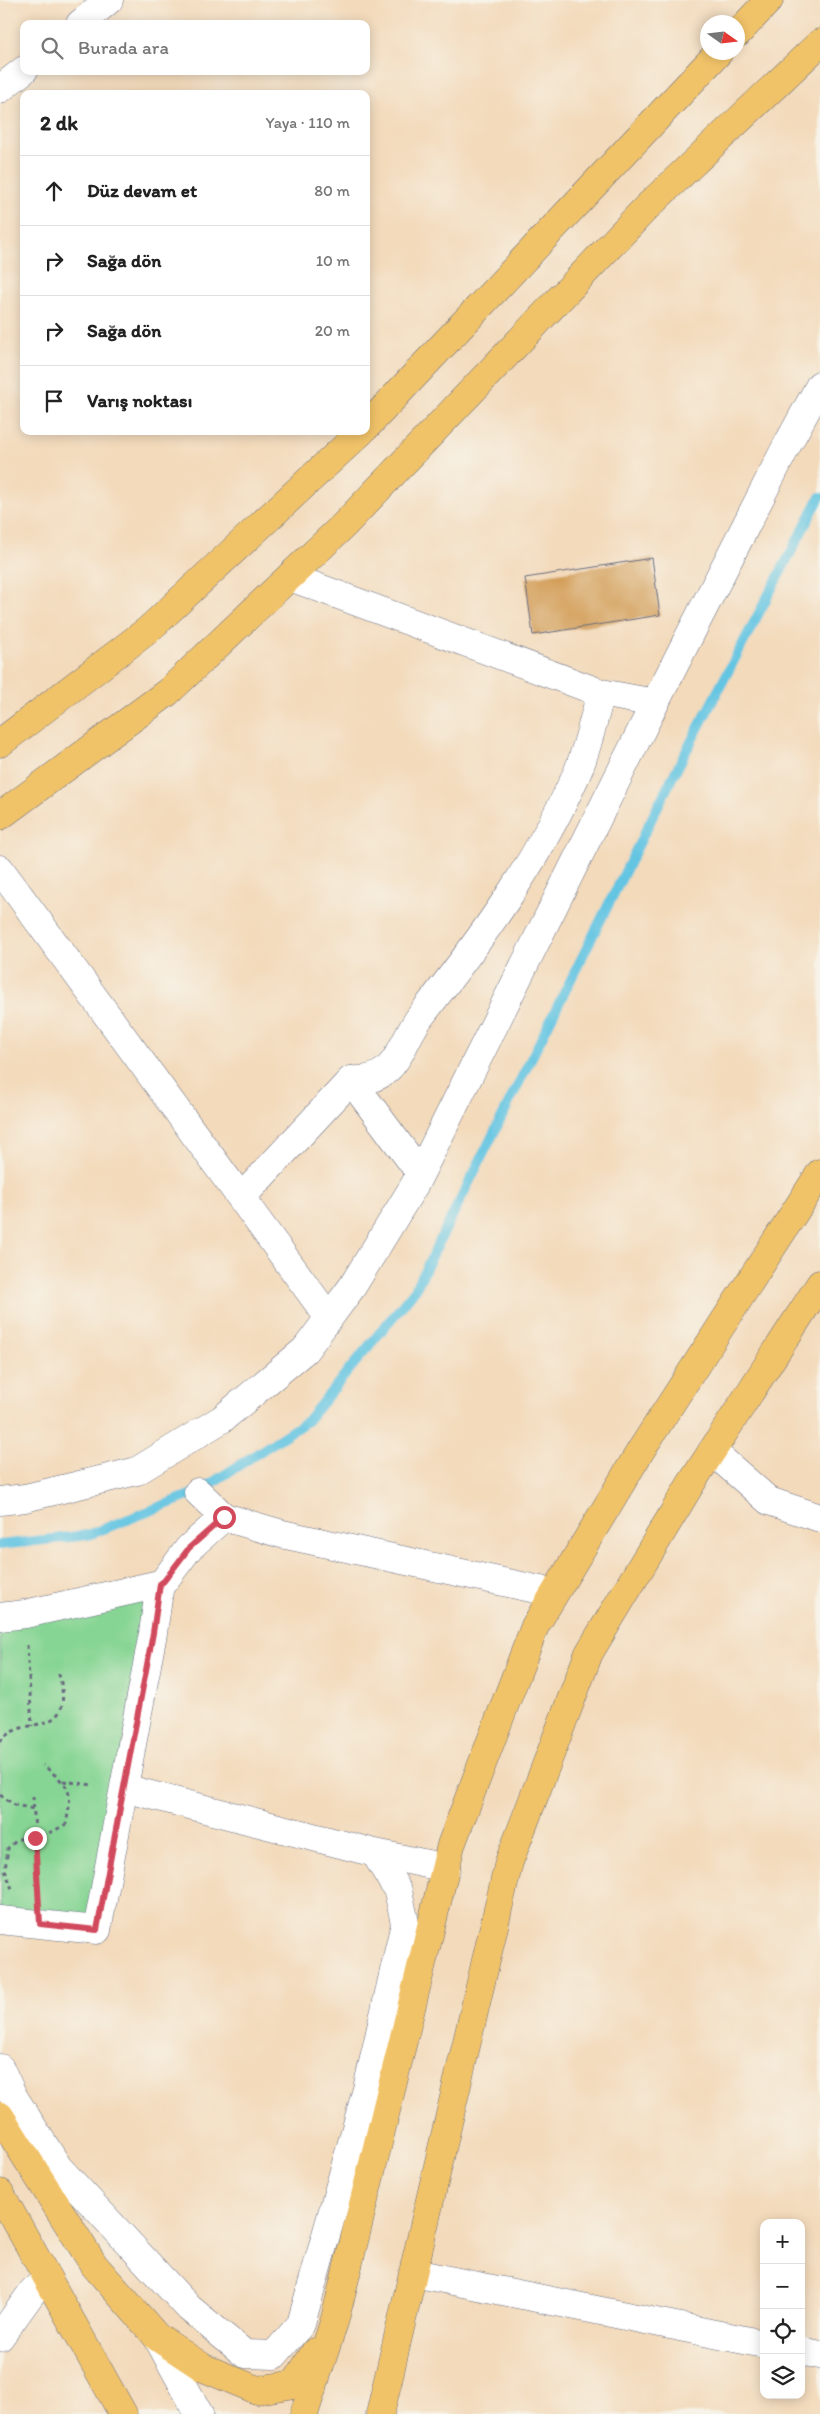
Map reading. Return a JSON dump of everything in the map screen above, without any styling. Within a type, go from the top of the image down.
[{"type":"main road","points":[[745,26],[769,0]]},
{"type":"main road","points":[[0,816],[168,692],[344,525],[646,208],[820,43]]},
{"type":"main road","points":[[370,423],[711,60]]},
{"type":"main road","points":[[0,743],[148,630],[358,435]]},
{"type":"main road","points":[[304,2414],[335,2319],[451,1845],[535,1626],[641,1450],[820,1173]]},
{"type":"main road","points":[[380,2414],[509,1862],[589,1653],[712,1450],[820,1284]]},
{"type":"main road","points":[[0,2116],[94,2265],[157,2336],[204,2368],[256,2390],[295,2384],[335,2319]]},
{"type":"main road","points":[[0,2193],[8,2223],[47,2279],[122,2414]]},
{"type":"street","points":[[85,20],[109,0]]},
{"type":"street","points":[[0,90],[20,73]]},
{"type":"street","points":[[0,1501],[25,1498],[137,1471],[222,1419],[305,1350],[352,1287],[420,1173],[655,703],[785,449],[820,385]]},
{"type":"street","points":[[290,576],[601,693],[655,703]]},
{"type":"street","points":[[352,1080],[367,1081],[390,1069],[420,1015],[449,981],[506,902],[555,820],[578,771],[601,693]]},
{"type":"street","points":[[0,868],[329,1318]]},
{"type":"street","points":[[352,1080],[420,1173]]},
{"type":"street","points":[[241,1198],[352,1080]]},
{"type":"street","points":[[712,1450],[769,1501],[820,1518]]},
{"type":"street","points":[[198,1492],[224,1517],[282,1534],[554,1593]]},
{"type":"street","points":[[13,1616],[160,1584],[189,1548],[224,1517]]},
{"type":"street","points":[[0,1920],[97,1930],[153,1633],[160,1584]]},
{"type":"street","points":[[124,1788],[375,1853],[446,1868]]},
{"type":"street","points":[[0,2068],[13,2096],[58,2167],[189,2308],[245,2354],[274,2355],[301,2324],[367,2089],[405,1922],[398,1891],[375,1853]]},
{"type":"street","points":[[414,2273],[760,2343]]},
{"type":"street","points":[[0,2337],[33,2291],[47,2279]]},
{"type":"street","points":[[157,2336],[199,2414]]},
{"type":"street","points":[[805,2352],[820,2355]]},
{"type":"path","points":[[13,1616],[32,1726]]},
{"type":"path","points":[[0,1742],[14,1732],[48,1723],[58,1714],[64,1693],[58,1671]]},
{"type":"path","points":[[15,1892],[10,1888],[5,1870],[8,1848],[18,1839],[35,1838],[51,1833],[66,1824],[71,1799],[63,1781],[43,1765]]},
{"type":"path","points":[[0,1795],[15,1805],[34,1809]]},
{"type":"path","points":[[33,1796],[40,1924]]},
{"type":"green space","points":[[150,1593],[91,1925],[0,1919],[0,1618]]},
{"type":"building","points":[[652,558],[660,615],[533,635],[525,578]]},
{"type":"waterway","points":[[0,1545],[88,1535],[198,1492],[307,1421],[415,1290],[671,780],[820,497]]},
{"type":"route","points":[[35,1838],[40,1924],[97,1930],[153,1633],[160,1584],[189,1548],[224,1517]]}]
